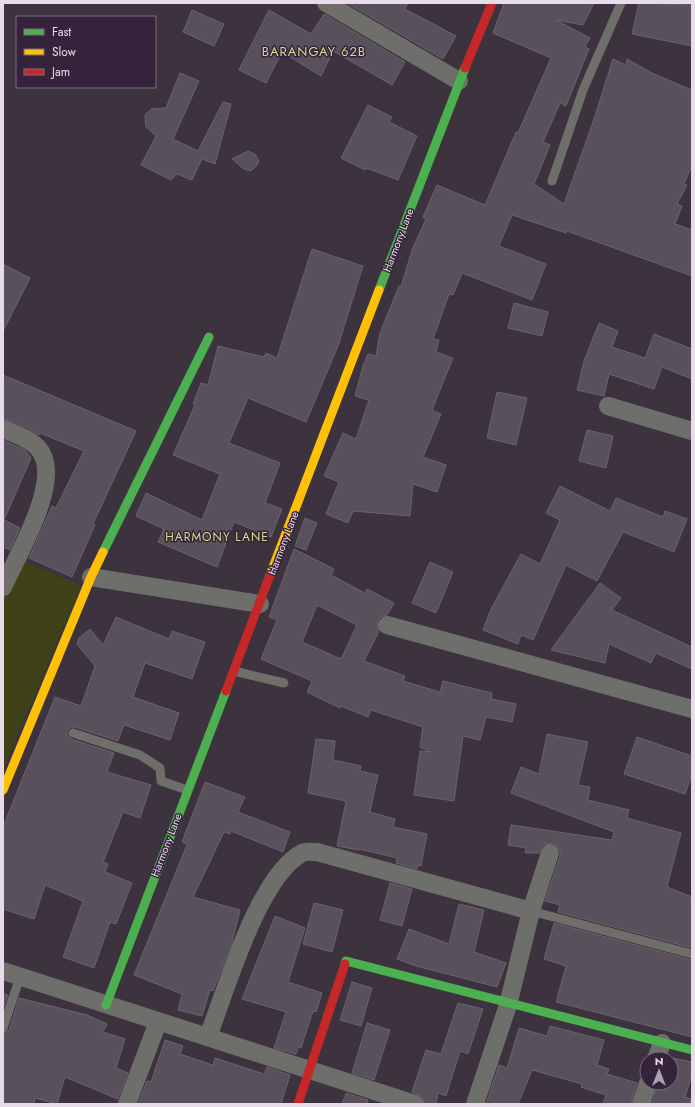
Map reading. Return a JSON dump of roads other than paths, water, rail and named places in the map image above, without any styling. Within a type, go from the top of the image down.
[{"type":"street","points":[[326,3],[459,81]]},
{"type":"street","name":"Harmony Lane","points":[[106,1005],[459,81],[492,3]]},
{"type":"street","points":[[3,790],[91,577],[209,337]]},
{"type":"street","points":[[608,406],[692,431]]},
{"type":"street","points":[[3,429],[28,439],[39,448],[47,467],[46,485],[35,518],[3,587]]},
{"type":"street","points":[[91,577],[260,604]]},
{"type":"street","points":[[387,625],[692,709]]},
{"type":"street","points":[[208,1037],[254,914],[281,871],[303,852],[317,852],[531,911]]},
{"type":"street","points":[[475,1104],[508,1005],[531,911],[550,853]]},
{"type":"street","points":[[298,1104],[311,1070],[346,962],[508,1005],[659,1051],[692,1050]]},
{"type":"street","points":[[3,971],[415,1104]]},
{"type":"street","points":[[127,1104],[158,1022]]},
{"type":"street","points":[[641,1104],[645,1091]]},
{"type":"lane","points":[[552,181],[583,90],[621,3]]},
{"type":"lane","points":[[234,671],[284,683]]},
{"type":"lane","points":[[73,733],[140,755],[160,768],[161,780],[188,790]]},
{"type":"lane","points":[[531,911],[692,954]]},
{"type":"lane","points":[[3,1028],[20,977]]},
{"type":"district","name":"BARANGAY 62B","points":[[314,51]]},
{"type":"district","name":"HARMONY LANE","points":[[217,537]]}]
